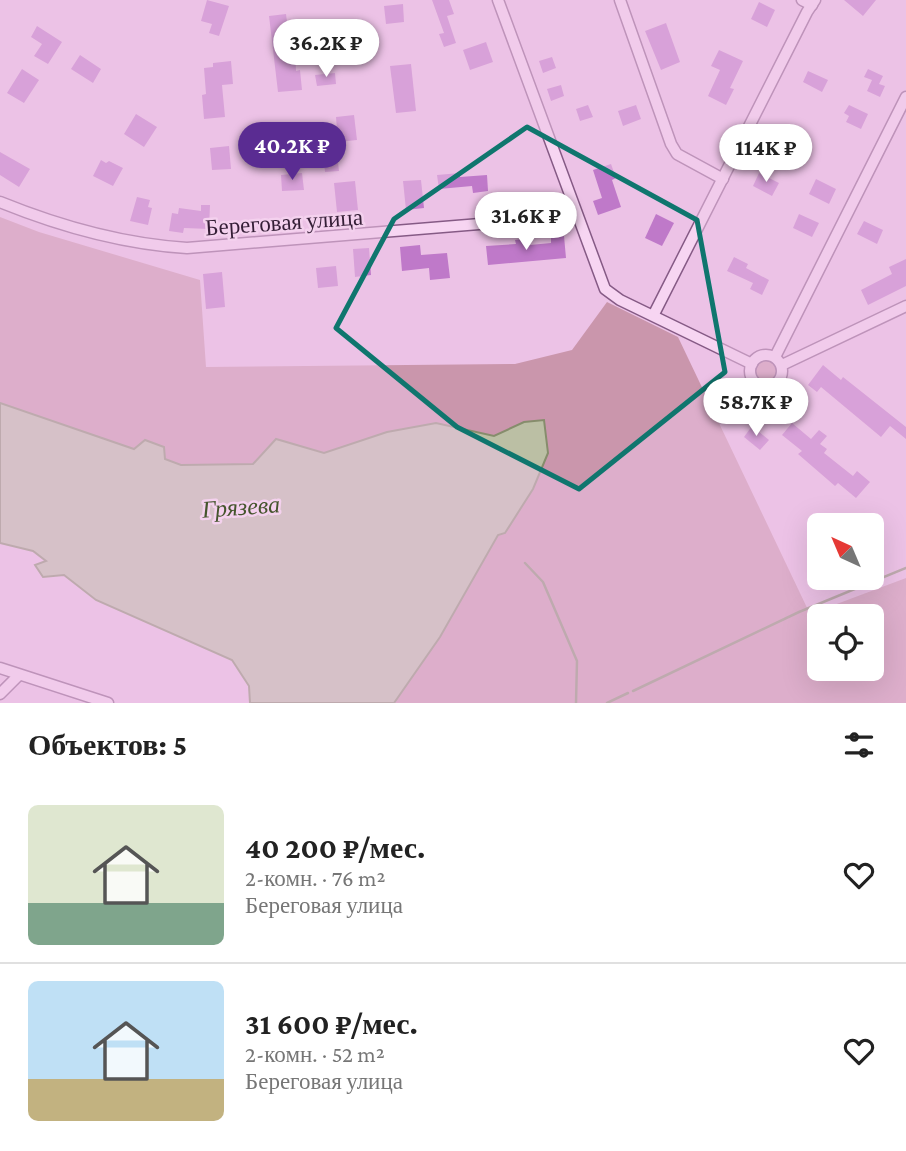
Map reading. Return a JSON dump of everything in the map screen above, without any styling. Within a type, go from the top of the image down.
[{"type":"street","points":[[498,0],[605,289],[621,300],[751,364]]},
{"type":"street","points":[[620,0],[671,144],[677,154],[723,179]]},
{"type":"street","points":[[654,314],[809,2]]},
{"type":"street","points":[[778,361],[906,97]]},
{"type":"street","name":"Береговая улица","points":[[0,202],[48,221],[155,246],[187,248],[577,216]]},
{"type":"street","points":[[778,361],[906,306]]},
{"type":"street","points":[[764,354],[778,361],[783,371],[779,381],[765,387],[752,379],[751,364],[759,356],[764,354]]},
{"type":"street","points":[[0,668],[108,703]]},
{"type":"street","points":[[0,694],[19,675]]},
{"type":"highlighted area","points":[[527,127],[697,220],[725,372],[579,489],[457,427],[336,328],[394,219]]},
{"type":"shaded area","points":[[0,217],[39,232],[200,280],[206,367],[515,364],[572,350],[607,302],[678,337],[807,608],[807,681],[884,681],[884,604],[837,604],[874,590],[884,590],[884,586],[906,578],[906,703],[393,703],[524,422],[494,436],[436,423],[387,432],[324,453],[276,439],[253,464],[181,465],[0,403]]},
{"type":"shaded area","points":[[766,360],[776,367],[777,371],[770,381],[766,382],[756,375],[755,371],[762,361]]},
{"type":"water","points":[[0,403],[134,449],[145,440],[164,447],[165,459],[181,465],[253,464],[276,439],[324,453],[387,432],[436,423],[494,436],[524,422],[544,420],[548,453],[533,489],[505,533],[498,535],[440,637],[394,703],[250,703],[249,686],[232,660],[96,600],[64,575],[43,577],[35,565],[46,561],[33,551],[0,543]]},
{"type":"building","points":[[207,0],[229,6],[219,36],[209,33],[212,24],[201,21]]},
{"type":"building","points":[[432,0],[449,0],[454,14],[447,16],[456,43],[444,47],[439,34],[444,33]]},
{"type":"building","points":[[844,0],[876,0],[863,16]]},
{"type":"building","points":[[759,2],[775,10],[767,27],[751,19]]},
{"type":"building","points":[[403,4],[404,22],[386,24],[384,6]]},
{"type":"building","points":[[286,14],[290,46],[295,46],[296,71],[300,70],[302,90],[278,92],[269,16]]},
{"type":"building","points":[[666,23],[680,62],[661,70],[645,31]]},
{"type":"building","points":[[37,26],[62,42],[48,64],[34,56],[42,44],[31,37]]},
{"type":"building","points":[[486,42],[493,62],[470,70],[463,50]]},
{"type":"building","points":[[719,50],[743,61],[730,88],[734,89],[726,105],[708,96],[720,70],[711,66]]},
{"type":"building","points":[[80,55],[101,69],[93,83],[71,69]]},
{"type":"building","points":[[552,57],[556,68],[543,73],[539,61]]},
{"type":"building","points":[[231,61],[233,84],[222,85],[225,117],[204,119],[204,68],[213,67],[213,63]]},
{"type":"building","points":[[411,64],[416,111],[396,113],[390,66]]},
{"type":"building","points":[[22,69],[39,80],[24,103],[7,93]]},
{"type":"building","points":[[868,69],[883,76],[879,84],[885,86],[880,97],[867,91],[872,80],[864,77]]},
{"type":"building","points":[[808,71],[828,80],[822,92],[803,82]]},
{"type":"building","points":[[335,73],[336,84],[317,86],[315,75]]},
{"type":"building","points":[[561,85],[564,96],[551,101],[547,89]]},
{"type":"building","points":[[588,105],[593,117],[580,121],[576,109]]},
{"type":"building","points":[[636,105],[641,119],[623,126],[618,111]]},
{"type":"building","points":[[849,105],[868,114],[861,129],[846,122],[849,116],[844,113]]},
{"type":"building","points":[[136,114],[157,127],[144,147],[124,134]]},
{"type":"building","points":[[354,115],[357,140],[338,142],[336,117]]},
{"type":"building","points":[[304,127],[306,147],[286,149],[284,129]]},
{"type":"building","points":[[229,146],[231,169],[212,170],[210,148]]},
{"type":"building","points":[[0,152],[30,169],[19,187],[0,175]]},
{"type":"building","points":[[337,153],[339,171],[325,172],[323,154]]},
{"type":"building","points":[[101,160],[123,168],[113,186],[93,176]]},
{"type":"building","points":[[611,164],[616,178],[612,180],[621,207],[598,215],[593,201],[602,198],[593,170]]},
{"type":"building","points":[[302,173],[304,190],[282,191],[281,175]]},
{"type":"building","points":[[460,173],[460,177],[487,175],[488,191],[473,193],[472,186],[439,189],[437,175]]},
{"type":"building","points":[[759,173],[779,183],[772,196],[753,186]]},
{"type":"building","points":[[816,179],[836,189],[829,204],[809,194]]},
{"type":"building","points":[[421,180],[424,208],[406,210],[403,181]]},
{"type":"building","points":[[355,181],[358,210],[337,212],[334,183]]},
{"type":"building","points":[[137,197],[150,200],[148,207],[152,208],[148,225],[130,221]]},
{"type":"building","points":[[201,205],[210,205],[209,229],[184,228],[183,233],[169,231],[172,213],[178,214],[179,208],[201,211]]},
{"type":"building","points":[[656,214],[674,223],[662,246],[645,238]]},
{"type":"building","points":[[799,214],[819,223],[812,237],[793,228]]},
{"type":"building","points":[[864,221],[883,230],[877,244],[857,234]]},
{"type":"building","points":[[564,236],[566,258],[488,265],[486,246],[516,244],[515,240],[530,238],[530,245],[551,243],[551,237]]},
{"type":"building","points":[[420,245],[421,255],[447,253],[450,278],[430,280],[429,268],[402,271],[400,247]]},
{"type":"building","points":[[369,248],[371,275],[355,277],[353,249]]},
{"type":"building","points":[[734,257],[748,264],[746,268],[769,280],[762,295],[750,289],[753,283],[727,271]]},
{"type":"building","points":[[906,259],[906,286],[868,305],[861,290],[892,274],[889,267]]},
{"type":"building","points":[[336,266],[338,286],[318,288],[316,268]]},
{"type":"building","points":[[222,272],[225,307],[206,309],[203,274]]},
{"type":"building","points":[[823,365],[841,380],[843,377],[906,427],[906,439],[890,426],[881,437],[821,387],[817,392],[808,385]]},
{"type":"building","points":[[792,423],[811,439],[819,430],[827,436],[820,444],[827,449],[824,453],[853,476],[857,471],[870,482],[856,498],[838,483],[835,486],[798,454],[802,451],[782,435]]},
{"type":"building","points":[[752,426],[769,440],[760,450],[744,437]]},
{"type":"waterway","name":"Грязева","points":[[525,563],[543,582],[577,661],[576,703]]},
{"type":"waterway","points":[[633,691],[799,612],[906,568]]},
{"type":"waterway","points":[[607,703],[628,693]]}]
